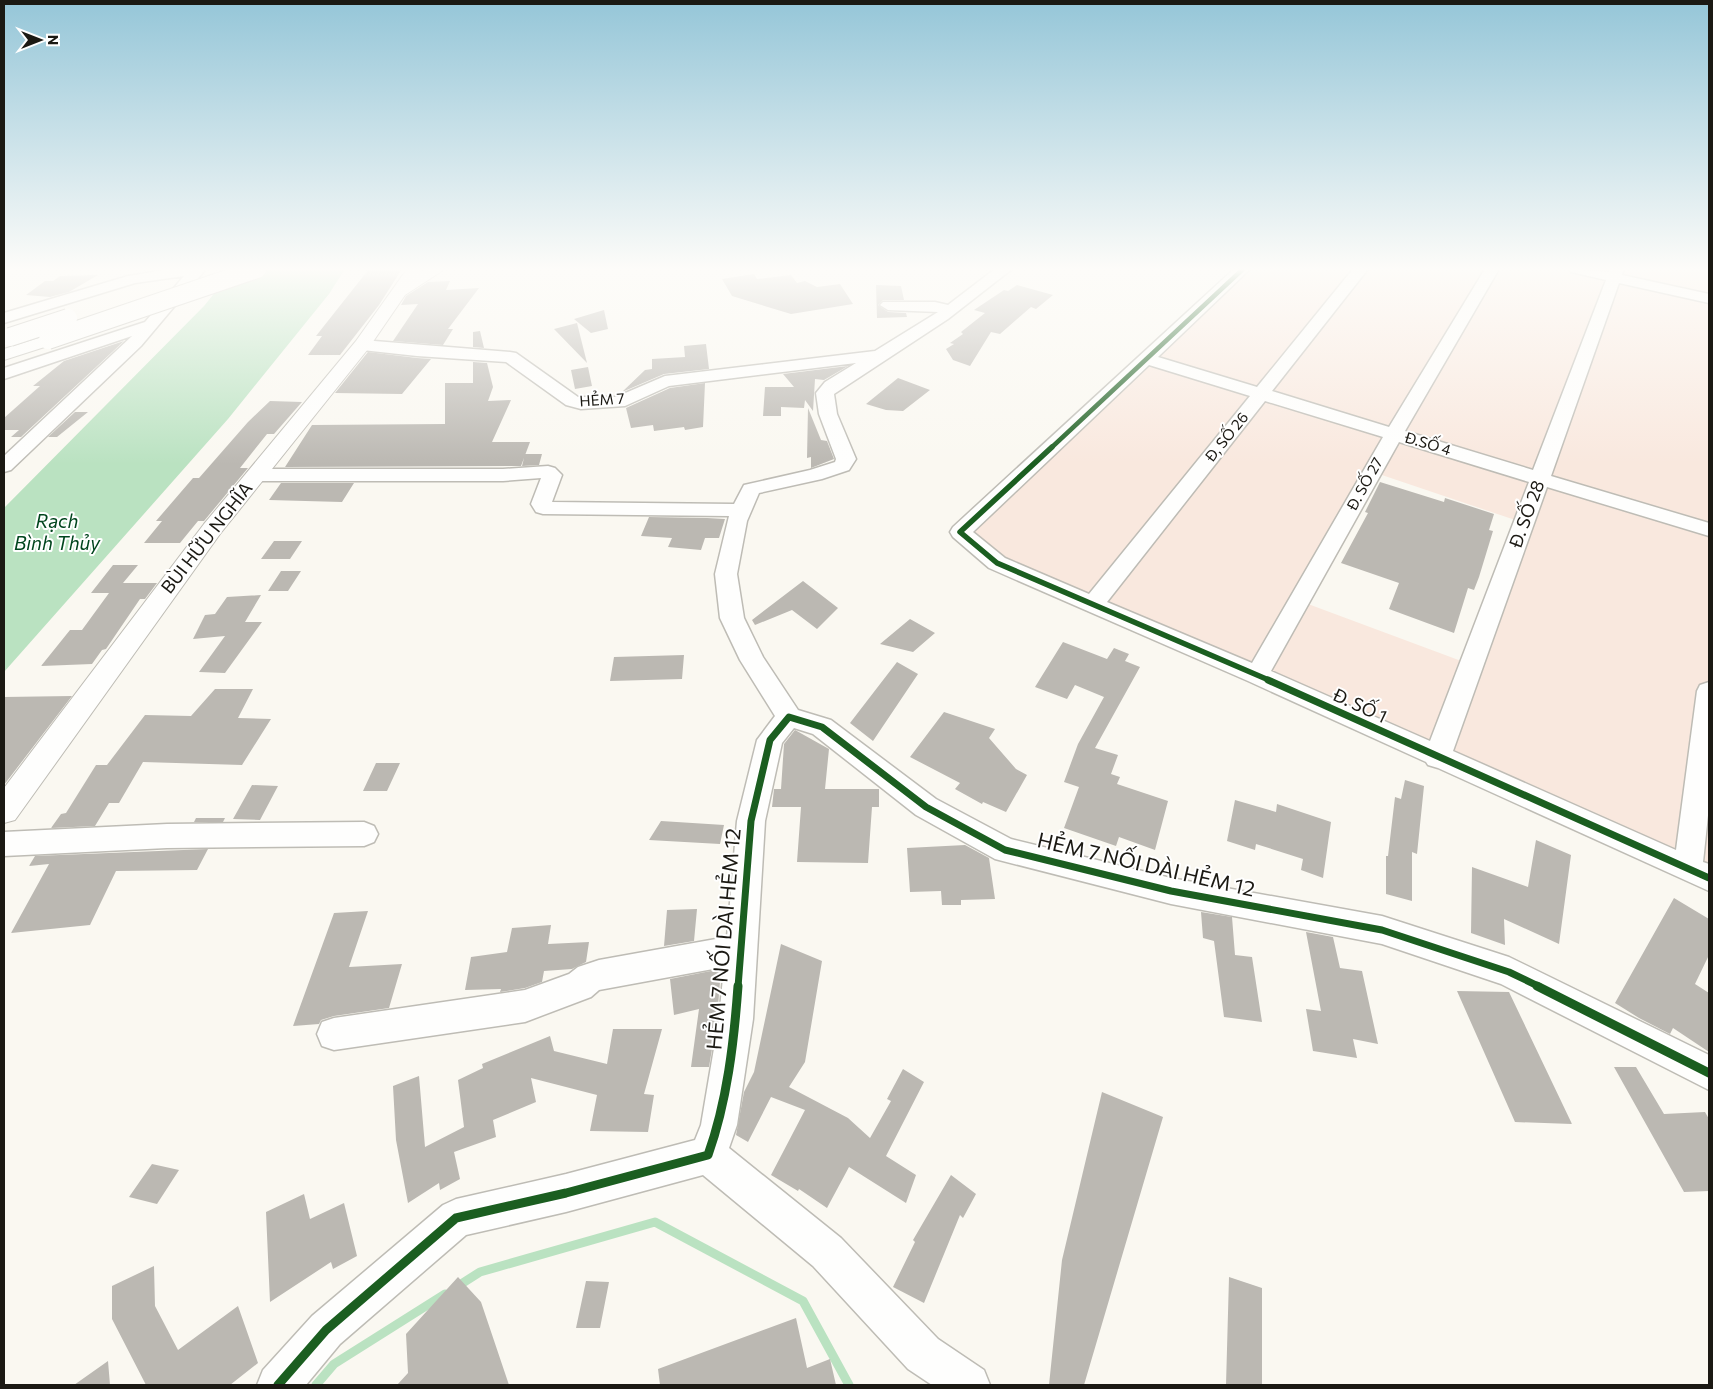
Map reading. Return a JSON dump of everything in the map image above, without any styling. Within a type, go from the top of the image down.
[{"type":"main road","points":[[7,338],[20,334]]},
{"type":"main road","points":[[4,355],[66,334]]},
{"type":"main road","name":"BÙI HỮU NGHĨA","points":[[4,811],[212,529],[370,334]]},
{"type":"street","points":[[4,374],[124,334]]},
{"type":"street","points":[[4,466],[143,334]]},
{"type":"street","name":"HẺM 7","points":[[789,717],[752,660],[732,618],[726,574],[737,521],[752,489],[815,475],[842,466],[846,459],[828,414],[825,393],[832,386],[915,334]]},
{"type":"street","points":[[1045,454],[1174,334]]},
{"type":"street","points":[[1045,454],[1174,334]]},
{"type":"street","name":"Đ, SỐ 26","points":[[1092,604],[1310,334]]},
{"type":"street","name":"Đ. SỐ 27","points":[[1257,675],[1394,434],[1454,334]]},
{"type":"street","name":"Đ. SỐ 28","points":[[1438,758],[1593,334]]},
{"type":"street","name":"HẺM 7","points":[[362,345],[417,352],[510,357],[572,401],[581,404],[624,401],[665,381],[881,356]]},
{"type":"street","name":"Đ.SỐ 4","points":[[1147,359],[1709,530]]},
{"type":"street","name":"Đ. SỐ 1","points":[[1045,454],[960,532],[997,563],[1257,675],[1438,758],[1699,873]]},
{"type":"street","points":[[256,475],[493,475],[548,472],[552,475],[541,504],[543,508],[742,510]]},
{"type":"street","points":[[1699,873],[1709,691]]},
{"type":"street","name":"HẺM 7 NỐI DÀI HẺM 12","points":[[708,1155],[720,1115],[736,1019],[751,822],[770,740],[789,717],[822,727],[926,807],[1005,850],[1171,891],[1382,930],[1509,972],[1709,1073]]},
{"type":"street","points":[[4,844],[167,836],[364,834]]},
{"type":"street","points":[[334,1034],[525,1006],[580,986],[589,978],[599,975],[741,949]]},
{"type":"street","points":[[278,1385],[326,1330],[456,1218],[566,1193],[708,1155],[827,1252],[923,1354],[969,1385]]},
{"type":"shaded area","points":[[1167,334],[1709,334],[1709,878],[997,563],[960,532]],"holes":[[[1373,472],[1524,523],[1472,665],[1300,601]]]},
{"type":"water","name":"Rạch Bình Thủy","points":[[176,334],[297,334],[228,419],[4,672],[4,508]]},
{"type":"building","points":[[318,334],[357,334],[340,355],[308,355],[322,336],[316,336]]},
{"type":"building","points":[[398,334],[450,334],[443,345],[393,341]]},
{"type":"building","points":[[473,334],[481,334],[484,348],[473,347]]},
{"type":"building","points":[[559,334],[580,334],[587,363]]},
{"type":"building","points":[[963,334],[990,334],[970,366],[953,360],[946,349],[954,344],[950,343]]},
{"type":"building","points":[[124,341],[21,437],[11,437],[19,430],[4,430],[4,418],[40,386],[33,386],[64,361]]},
{"type":"building","points":[[706,344],[709,369],[664,374],[622,392],[645,370],[652,369],[652,359],[685,357],[684,346]]},
{"type":"building","points":[[368,352],[431,359],[402,394],[335,393]]},
{"type":"building","points":[[473,362],[487,363],[493,387],[488,401],[511,400],[492,442],[530,442],[521,466],[285,467],[312,425],[445,424],[445,383],[473,383]]},
{"type":"building","points":[[848,366],[824,380],[815,379],[813,411],[805,400],[804,408],[781,407],[781,416],[763,416],[765,387],[794,387],[783,374]]},
{"type":"building","points":[[588,367],[592,386],[575,389],[571,370]]},
{"type":"building","points":[[898,378],[930,390],[903,411],[886,410],[866,404]]},
{"type":"building","points":[[705,383],[703,427],[685,430],[684,427],[654,431],[653,425],[631,428],[626,408],[670,388]]},
{"type":"building","points":[[270,401],[302,402],[274,434],[267,434],[240,468],[248,468],[204,521],[198,521],[180,543],[144,543],[162,521],[156,521],[193,478],[199,478],[248,422]]},
{"type":"building","points":[[808,408],[821,440],[827,441],[834,459],[811,468],[811,457],[807,458]]},
{"type":"building","points":[[75,412],[88,412],[57,437],[48,437]]},
{"type":"building","points":[[525,454],[542,454],[539,465],[522,466]]},
{"type":"building","points":[[1380,482],[1444,502],[1445,498],[1494,514],[1489,530],[1493,531],[1479,577],[1474,590],[1468,588],[1454,633],[1389,609],[1399,583],[1341,563],[1368,513],[1365,512]]},
{"type":"building","points":[[281,483],[354,483],[342,502],[269,500]]},
{"type":"building","points":[[649,517],[725,519],[719,538],[705,538],[701,550],[668,547],[672,538],[641,536]]},
{"type":"building","points":[[274,541],[302,541],[290,559],[261,559]]},
{"type":"building","points":[[113,565],[138,565],[123,583],[157,583],[145,599],[140,599],[106,649],[102,650],[92,664],[41,666],[70,630],[82,630],[109,593],[91,593]]},
{"type":"building","points":[[281,571],[301,571],[288,591],[268,591]]},
{"type":"building","points":[[803,581],[838,608],[817,629],[792,610],[755,625],[752,620]]},
{"type":"building","points":[[261,595],[245,622],[262,622],[225,673],[199,672],[225,636],[193,639],[205,615],[215,614],[227,597]]},
{"type":"building","points":[[910,619],[935,633],[913,652],[880,644]]},
{"type":"building","points":[[1063,642],[1107,659],[1114,648],[1129,654],[1125,661],[1140,667],[1095,748],[1118,755],[1111,774],[1120,777],[1117,784],[1168,801],[1155,850],[1119,837],[1116,846],[1064,828],[1079,787],[1064,782],[1078,744],[1104,697],[1075,685],[1067,699],[1035,687]]},
{"type":"building","points":[[684,655],[682,679],[610,681],[614,657]]},
{"type":"building","points":[[897,662],[918,674],[873,741],[850,723]]},
{"type":"building","points":[[215,689],[253,689],[238,718],[271,719],[242,765],[143,762],[119,803],[109,803],[95,826],[51,828],[61,814],[66,813],[96,765],[107,765],[145,715],[191,716]]},
{"type":"building","points":[[72,696],[4,785],[4,697]]},
{"type":"building","points":[[944,712],[995,729],[989,738],[1016,769],[1027,775],[1006,812],[983,802],[982,804],[955,789],[960,783],[910,757]]},
{"type":"building","points":[[795,730],[829,749],[825,789],[879,789],[879,807],[872,807],[868,863],[797,862],[801,807],[772,807],[774,789],[781,789],[784,744]]},
{"type":"building","points":[[376,763],[400,763],[387,791],[363,791]]},
{"type":"building","points":[[1405,780],[1424,786],[1417,854],[1412,852],[1412,901],[1386,894],[1386,856],[1388,856],[1395,797],[1401,799]]},
{"type":"building","points":[[252,785],[278,786],[260,820],[233,819]]},
{"type":"building","points":[[1235,800],[1276,812],[1277,804],[1331,822],[1323,878],[1301,870],[1303,859],[1256,844],[1255,850],[1227,841]]},
{"type":"building","points":[[196,818],[225,818],[223,822],[194,822]]},
{"type":"building","points":[[661,821],[724,825],[720,844],[649,840]]},
{"type":"building","points":[[1536,840],[1571,855],[1559,944],[1504,919],[1505,945],[1471,933],[1472,867],[1528,887]]},
{"type":"building","points":[[965,845],[989,858],[995,899],[961,900],[961,905],[942,905],[941,891],[910,892],[907,848]]},
{"type":"building","points":[[208,849],[197,870],[116,871],[90,925],[11,933],[49,864],[29,866],[35,856]]},
{"type":"building","points":[[1674,898],[1709,919],[1709,955],[1695,984],[1709,993],[1709,1052],[1673,1028],[1670,1034],[1615,1003]]},
{"type":"building","points":[[697,909],[694,941],[664,946],[667,910]]},
{"type":"building","points":[[368,911],[349,967],[402,964],[389,1008],[334,1016],[321,1020],[319,1024],[293,1026],[334,913]]},
{"type":"building","points":[[1201,912],[1232,917],[1235,955],[1252,957],[1262,1022],[1224,1017],[1214,941],[1203,938]]},
{"type":"building","points":[[551,925],[548,944],[589,942],[586,962],[572,969],[544,971],[542,982],[525,988],[500,992],[501,989],[465,990],[471,957],[507,952],[512,928]]},
{"type":"building","points":[[1306,932],[1333,937],[1340,968],[1362,971],[1378,1044],[1353,1039],[1357,1058],[1313,1051],[1306,1009],[1321,1011]]},
{"type":"building","points":[[781,944],[822,961],[805,1062],[789,1087],[848,1118],[870,1138],[891,1101],[887,1099],[903,1069],[924,1082],[886,1156],[916,1175],[906,1203],[849,1167],[827,1208],[799,1189],[798,1191],[771,1175],[805,1110],[771,1097],[748,1142],[736,1135],[744,1092],[754,1072]]},
{"type":"building","points":[[721,969],[717,1019],[709,1067],[691,1067],[699,1009],[674,1015],[670,979]]},
{"type":"building","points":[[1457,991],[1509,992],[1572,1124],[1515,1122]]},
{"type":"building","points":[[613,1029],[662,1029],[644,1094],[654,1095],[648,1132],[590,1131],[597,1095],[531,1078],[536,1102],[493,1120],[496,1137],[454,1152],[460,1179],[440,1190],[439,1183],[408,1203],[396,1140],[393,1086],[419,1076],[425,1147],[464,1127],[458,1080],[483,1068],[482,1064],[550,1036],[554,1051],[607,1064]]},
{"type":"building","points":[[1614,1067],[1636,1067],[1664,1114],[1705,1112],[1709,1119],[1709,1191],[1684,1192]]},
{"type":"building","points":[[1102,1092],[1163,1117],[1084,1385],[1049,1385],[1062,1260]]},
{"type":"building","points":[[152,1164],[179,1170],[157,1204],[129,1197]]},
{"type":"building","points":[[951,1175],[976,1194],[963,1218],[960,1215],[924,1303],[893,1287],[915,1242],[913,1240]]},
{"type":"building","points":[[304,1194],[310,1219],[344,1203],[357,1256],[333,1269],[331,1262],[270,1302],[266,1212]]},
{"type":"building","points":[[154,1266],[155,1306],[178,1350],[238,1306],[258,1363],[230,1385],[146,1385],[112,1319],[112,1286]]},
{"type":"building","points":[[458,1277],[481,1302],[509,1385],[397,1385],[408,1373],[406,1334]]},
{"type":"building","points":[[1229,1277],[1262,1288],[1262,1385],[1226,1385]]},
{"type":"building","points":[[586,1281],[609,1282],[600,1328],[576,1328]]},
{"type":"building","points":[[796,1318],[807,1368],[830,1359],[836,1385],[660,1385],[658,1369]]},
{"type":"building","points":[[108,1361],[110,1385],[74,1385]]},
{"type":"waterway","points":[[458,1286],[480,1272],[655,1222],[803,1301],[849,1385]]},
{"type":"waterway","points":[[316,1385],[334,1364],[445,1294]]},
{"type":"cycle path","points":[[1173,334],[960,532],[997,563],[1257,675],[1709,878]]},
{"type":"cycle path","points":[[278,1385],[326,1330],[456,1218],[566,1193],[708,1155],[719,1125],[736,1019],[751,821],[770,740],[789,717],[822,727],[926,807],[1005,850],[1171,891],[1382,930],[1509,972],[1709,1073]]}]
